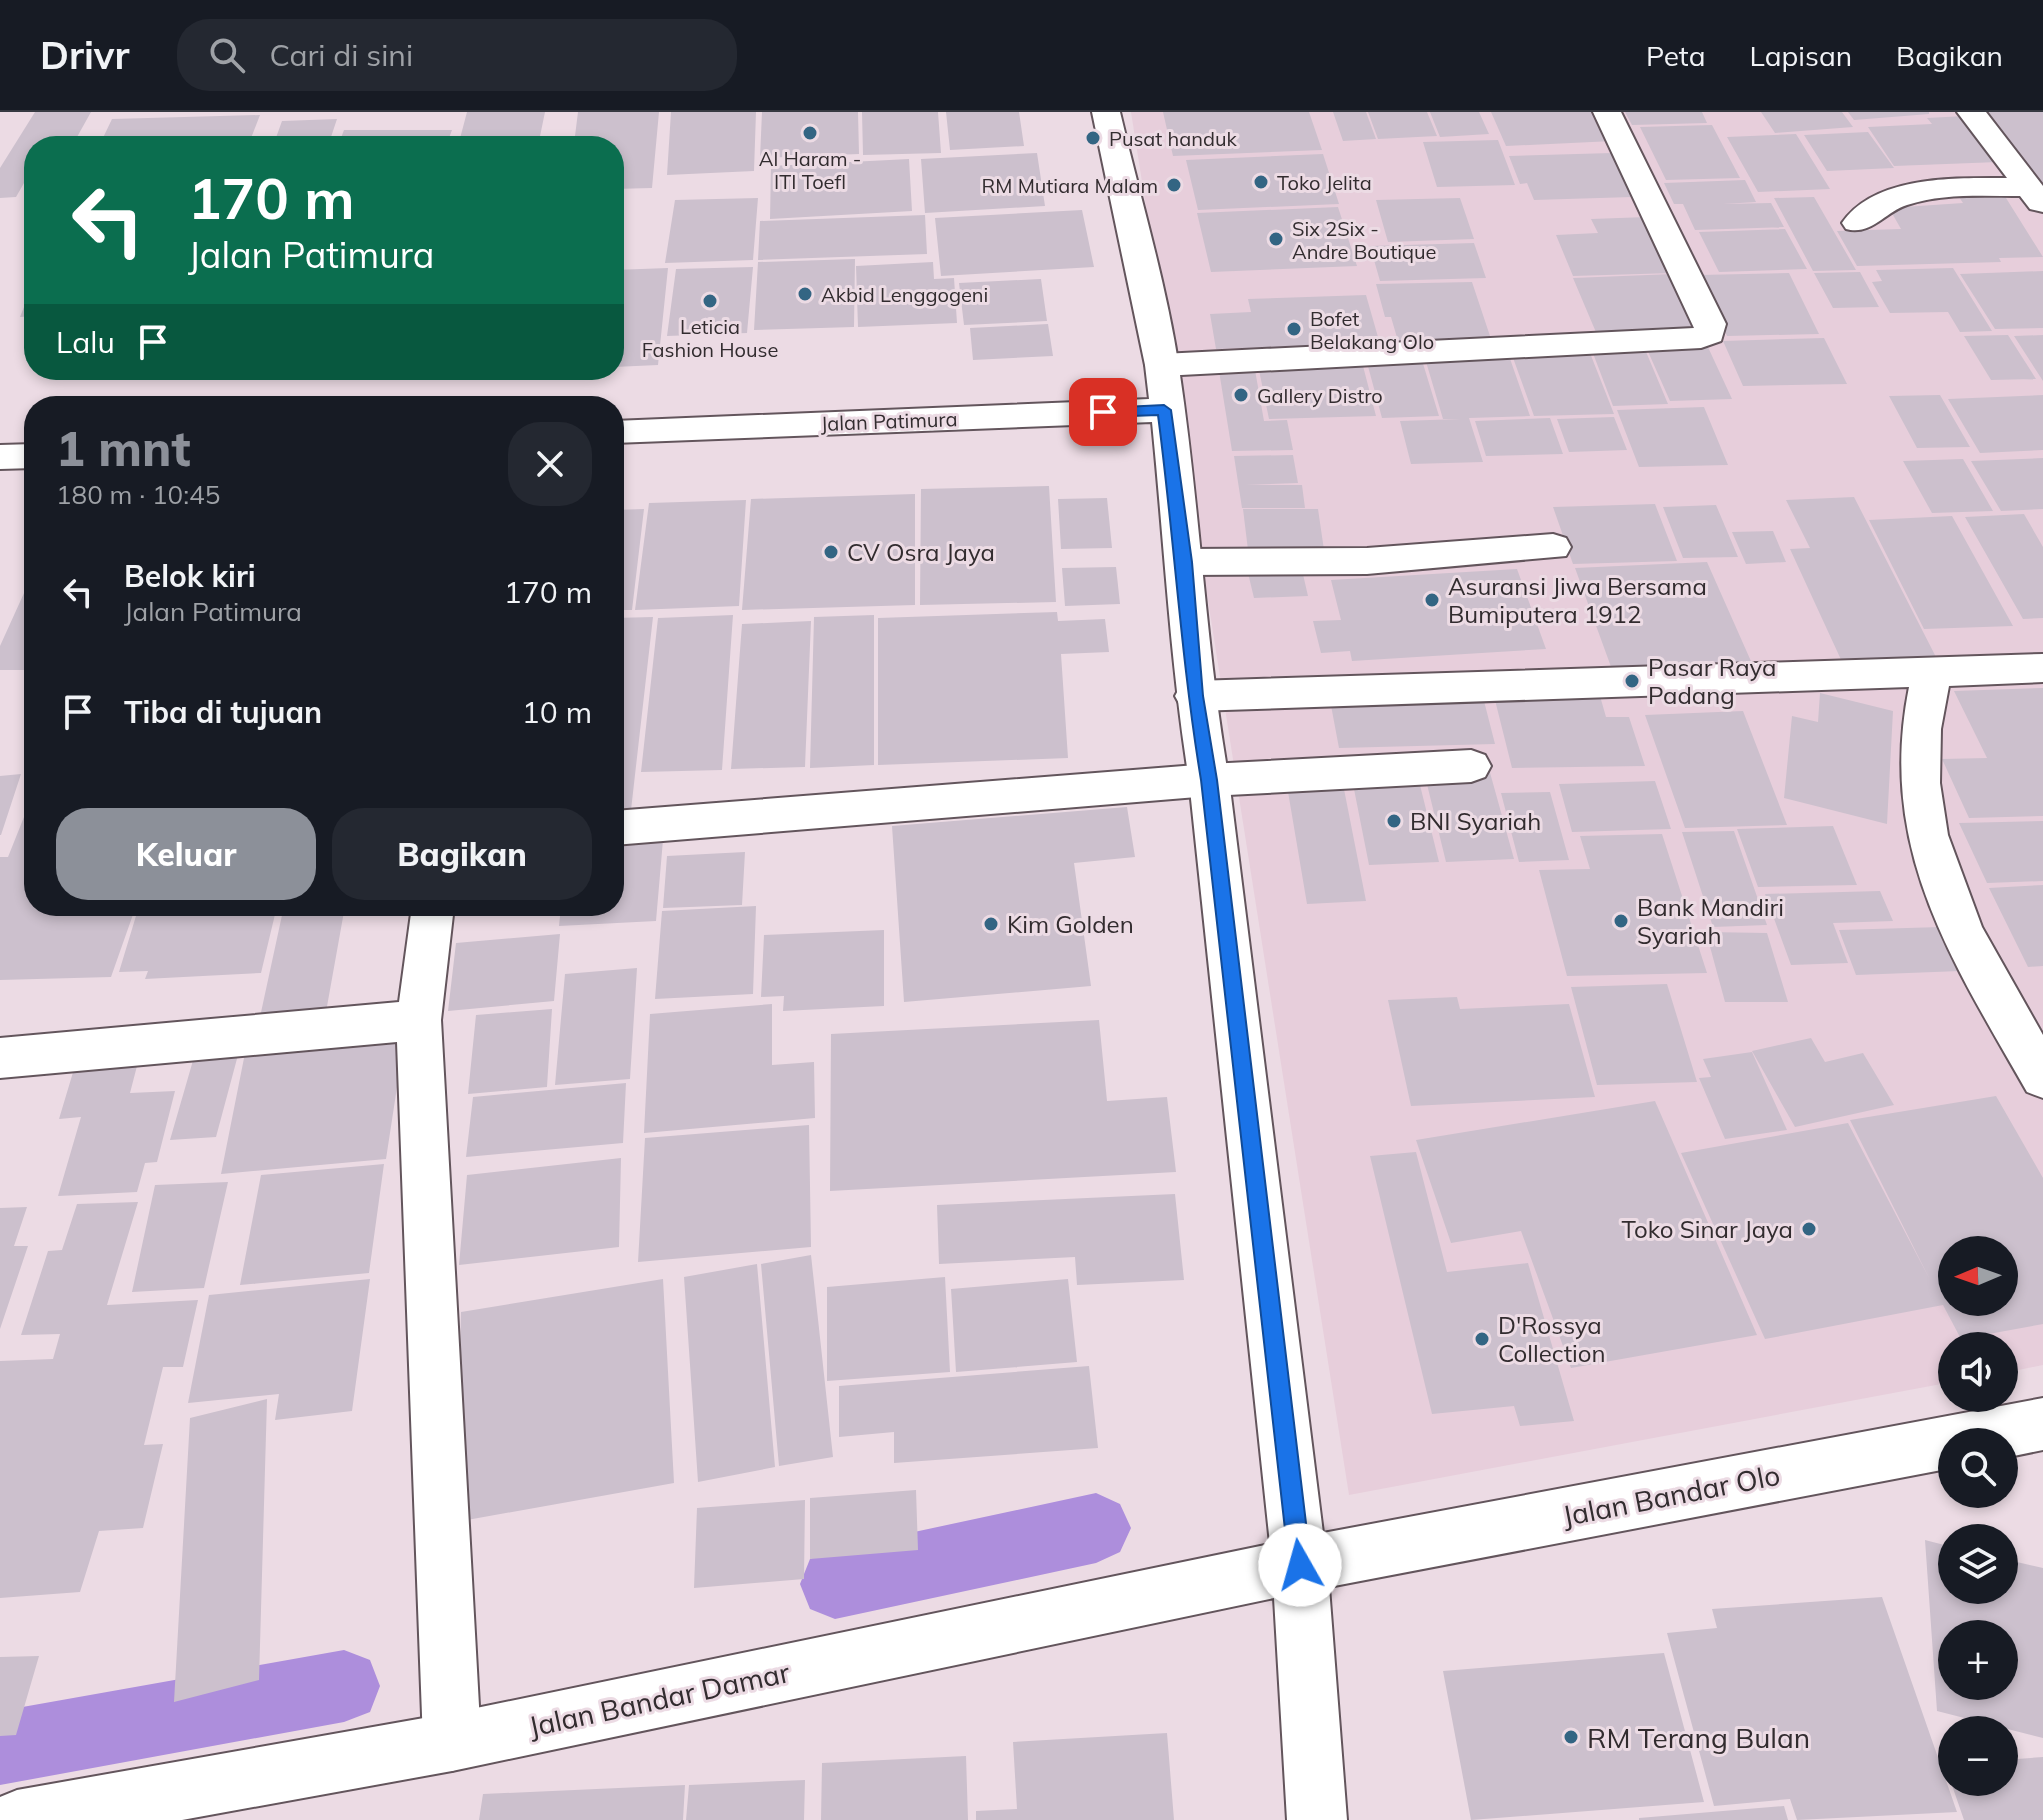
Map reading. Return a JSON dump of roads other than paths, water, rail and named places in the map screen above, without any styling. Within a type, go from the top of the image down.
[{"type":"street","points":[[1106,112],[1162,365],[1164,410],[1185,562],[1195,696],[1209,780],[1300,1565],[1317,1820]]},
{"type":"street","points":[[1162,365],[1701,338],[1710,334],[1710,324],[1607,112]]},
{"type":"street","points":[[1971,112],[2036,196]]},
{"type":"street","points":[[1857,223],[1878,206],[1908,195],[2036,196]]},
{"type":"street","name":"Jalan Patimura","points":[[624,432],[1164,410]]},
{"type":"street","points":[[0,457],[24,456]]},
{"type":"street","points":[[1185,562],[1367,561],[1553,547]]},
{"type":"street","points":[[1195,696],[2043,668]]},
{"type":"street","points":[[1932,671],[1918,731],[1917,777],[1923,826],[1941,884],[1979,965],[2043,1077]]},
{"type":"street","points":[[624,827],[1209,780],[1471,766]]},
{"type":"street","points":[[432,916],[419,1020],[452,1742]]},
{"type":"street","points":[[0,1058],[419,1020]]},
{"type":"street","name":"Jalan Bandar Olo","points":[[1300,1565],[2043,1424]]},
{"type":"street","name":"Jalan Bandar Damar","points":[[17,1820],[452,1742],[1300,1565]]},
{"type":"waterway","points":[[835,1584],[1096,1528]]},
{"type":"waterway","points":[[0,1748],[344,1686]]},
{"type":"place","name":"Al Haram - ITI Toefl","points":[[810,133]]},
{"type":"place","name":"Pusat handuk","points":[[1093,138]]},
{"type":"place","name":"Toko Jelita","points":[[1261,182]]},
{"type":"place","name":"RM Mutiara Malam","points":[[1174,185]]},
{"type":"place","name":"Six 2Six - Andre Boutique","points":[[1276,239]]},
{"type":"place","name":"Akbid Lenggogeni","points":[[805,294]]},
{"type":"place","name":"Leticia Fashion House","points":[[710,301]]},
{"type":"place","name":"Bofet Belakang Olo","points":[[1294,329]]},
{"type":"place","name":"Gallery Distro","points":[[1241,395]]},
{"type":"place","name":"CV Osra Jaya","points":[[831,552]]},
{"type":"place","name":"Asuransi Jiwa Bersama Bumiputera 1912","points":[[1432,600]]},
{"type":"place","name":"Pasar Raya Padang","points":[[1632,681]]},
{"type":"place","name":"BNI Syariah","points":[[1394,821]]},
{"type":"place","name":"Bank Mandiri Syariah","points":[[1621,921]]},
{"type":"place","name":"Kim Golden","points":[[991,924]]},
{"type":"place","name":"Toko Sinar Jaya","points":[[1809,1229]]},
{"type":"place","name":"D'Rossya Collection","points":[[1482,1339]]},
{"type":"place","name":"RM Terang Bulan","points":[[1571,1737]]}]
